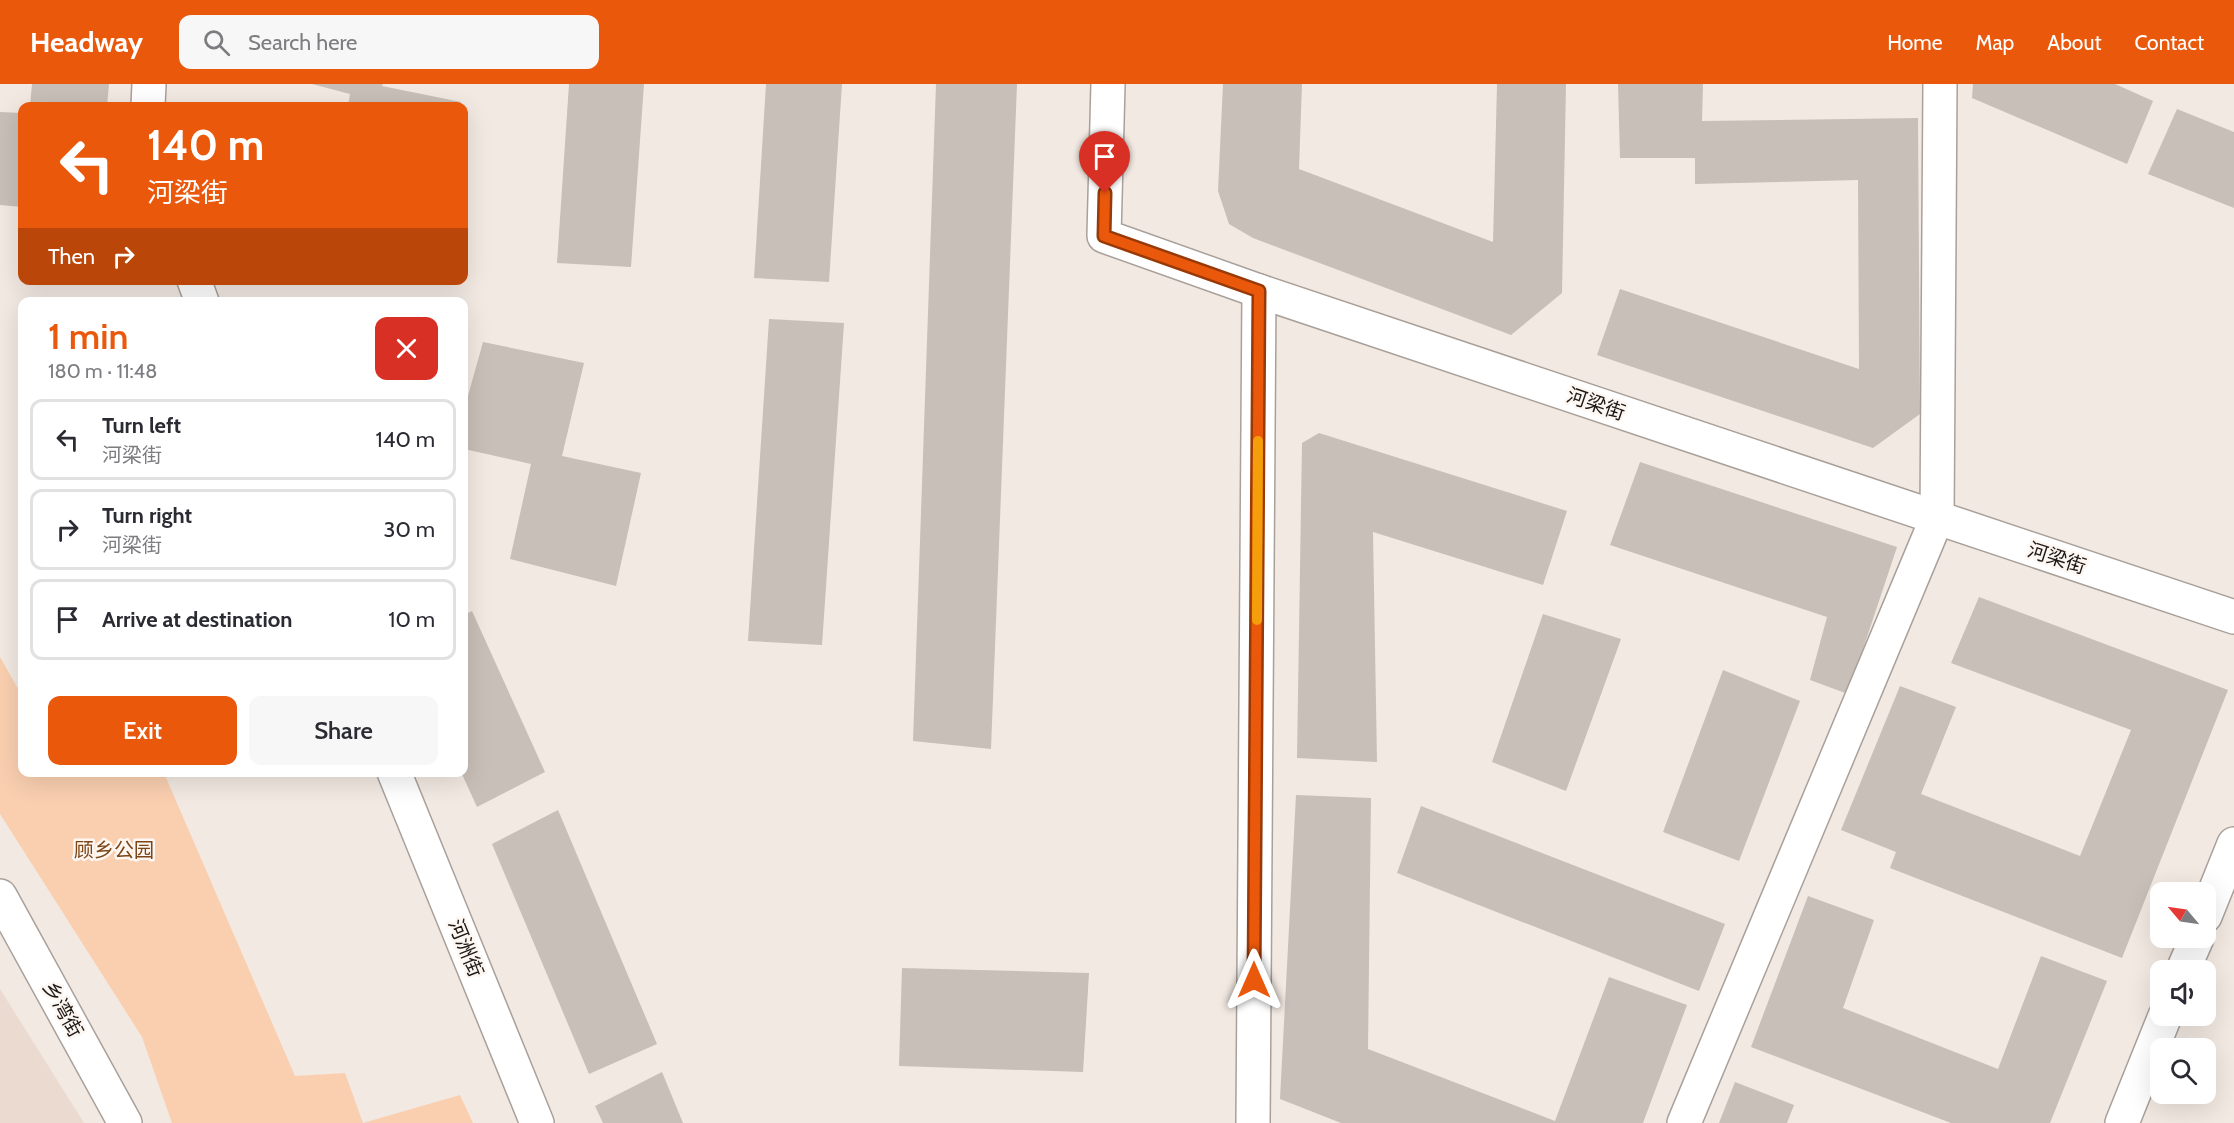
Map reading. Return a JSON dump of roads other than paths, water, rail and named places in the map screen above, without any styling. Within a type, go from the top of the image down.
[{"type":"street","points":[[148,102],[149,84]]},
{"type":"street","name":"河梁街","points":[[1108,84],[1104,236],[1259,291],[2234,617]]},
{"type":"street","points":[[1684,1123],[1937,518],[1940,84]]},
{"type":"street","points":[[1253,1123],[1259,291]]},
{"type":"street","name":"河洲街","points":[[396,777],[537,1123]]},
{"type":"street","points":[[2216,889],[2234,844]]},
{"type":"street","name":"乡湾街","points":[[0,896],[125,1123]]},
{"type":"street","points":[[2122,1123],[2161,1026]]},
{"type":"park label","name":"顾乡公园","points":[[114,850]]}]
